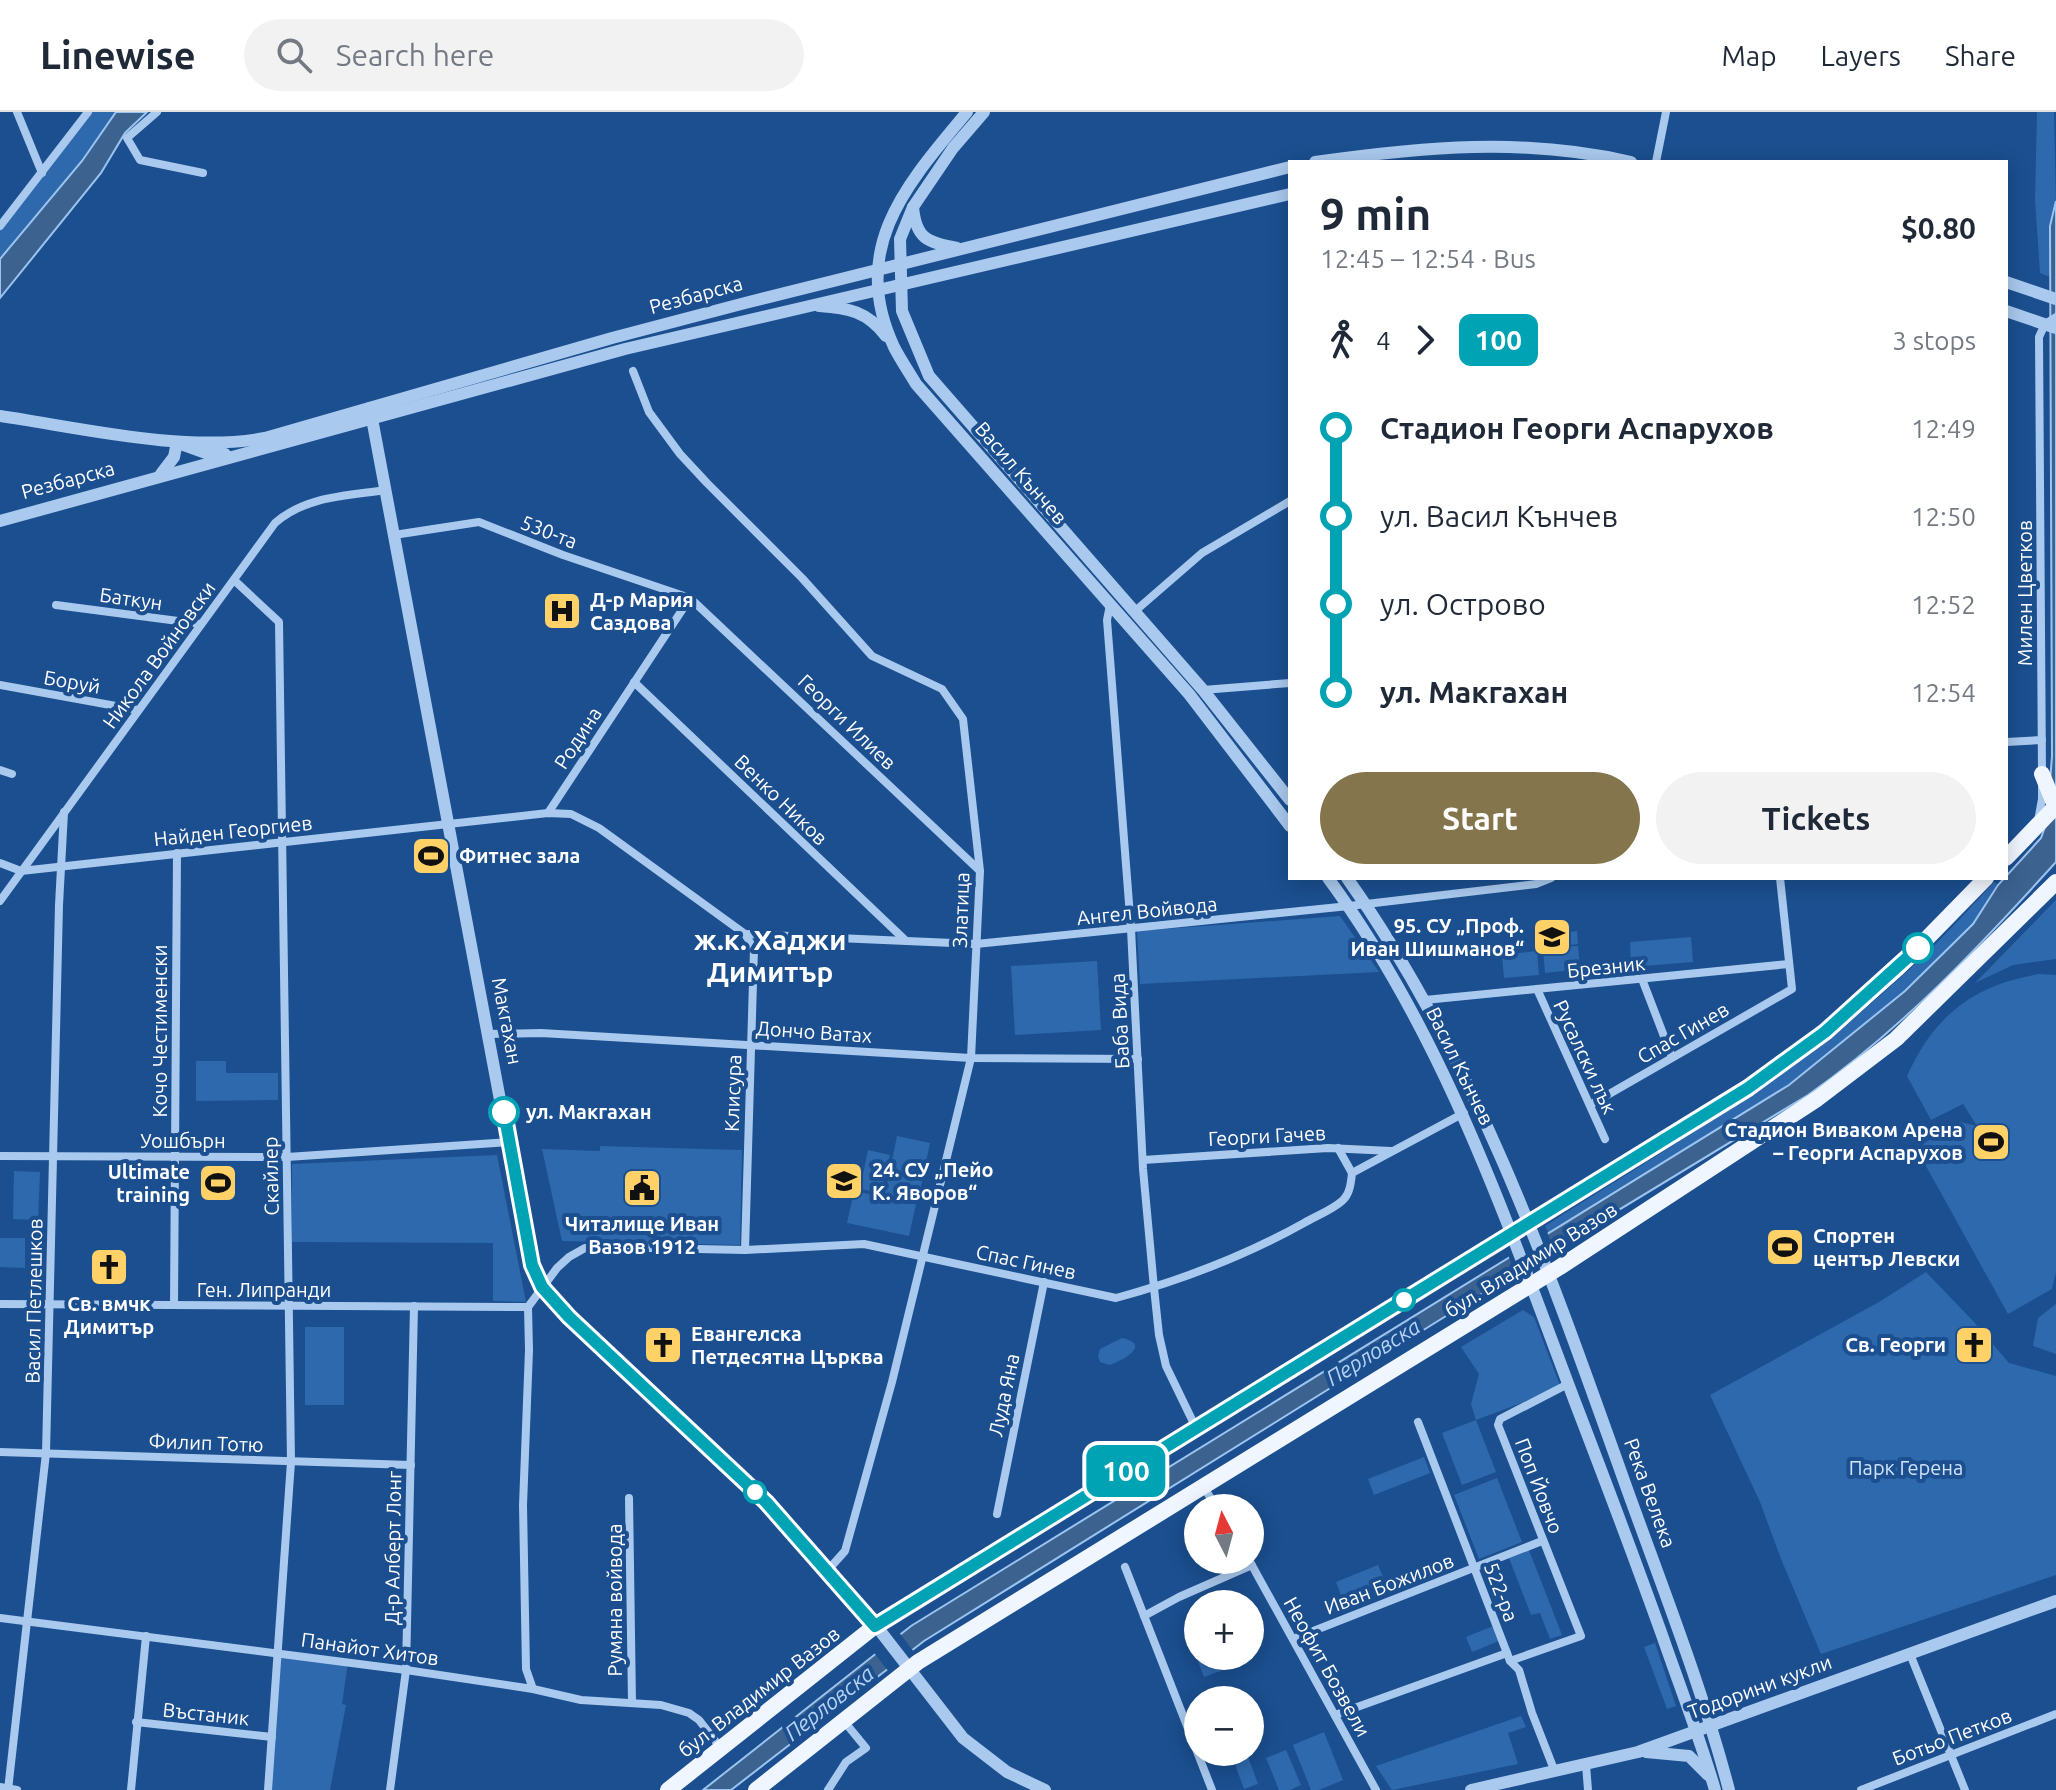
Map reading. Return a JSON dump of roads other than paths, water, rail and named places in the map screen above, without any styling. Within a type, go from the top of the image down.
[{"type":"main road","points":[[2008,856],[2056,807],[2042,774]]},
{"type":"main road","name":"бул. Владимир Вазов","points":[[668,1790],[720,1747],[880,1632],[1196,1428],[1514,1238],[1748,1088],[1825,1032],[1898,968],[1984,880]]},
{"type":"main road","name":"бул. Владимир Вазов","points":[[756,1790],[906,1665],[1203,1485],[1817,1099],[1907,1029],[2056,882]]},
{"type":"street","points":[[17,112],[42,173]]},
{"type":"street","points":[[0,226],[88,112]]},
{"type":"street","points":[[157,112],[127,138],[140,160],[203,173]]},
{"type":"street","name":"Васил Кънчев","points":[[967,112],[922,165],[896,203],[884,235],[877,270],[878,289],[882,314],[894,347],[916,384],[1189,694],[1288,823]]},
{"type":"street","name":"Васил Кънчев","points":[[984,112],[953,148],[913,207],[900,239],[902,311],[929,376],[1285,786]]},
{"type":"street","points":[[1656,160],[1666,112]]},
{"type":"street","points":[[1329,160],[1411,148],[1513,146],[1616,160]]},
{"type":"street","name":"Резбарска","points":[[0,521],[240,454],[627,334],[1288,167]]},
{"type":"street","name":"Резбарска","points":[[177,442],[256,440],[807,305],[1288,194]]},
{"type":"street","points":[[913,207],[915,225],[924,237],[936,244],[960,248]]},
{"type":"street","points":[[2008,283],[2056,299]]},
{"type":"street","points":[[807,305],[863,313],[894,347]]},
{"type":"street","points":[[2008,312],[2052,323]]},
{"type":"street","name":"Милен Цветков","points":[[2036,827],[2042,799],[2039,337],[2052,323]]},
{"type":"street","name":"Златица","points":[[633,371],[649,412],[680,454],[802,578],[872,656],[942,689],[963,719],[980,871],[971,1058],[892,1382],[845,1551],[828,1570]]},
{"type":"street","name":"Макгахан","points":[[371,413],[529,1254],[542,1287]]},
{"type":"street","points":[[0,416],[177,442],[174,457],[159,477]]},
{"type":"street","name":"Резбарска","points":[[177,442],[206,453],[240,454]]},
{"type":"street","name":"Никола Войновски","points":[[0,901],[275,523],[291,510],[310,502],[386,490]]},
{"type":"street","points":[[1134,612],[1202,553],[1288,502]]},
{"type":"street","name":"530-та","points":[[394,535],[479,522],[563,555],[690,598]]},
{"type":"street","name":"Скайлер","points":[[234,580],[279,622],[291,1462],[268,1790]]},
{"type":"street","name":"Георги Илиев","points":[[690,598],[980,871]]},
{"type":"street","name":"Родина","points":[[548,813],[690,598]]},
{"type":"street","name":"Баткун","points":[[56,605],[201,624]]},
{"type":"street","name":"Баба Вида","points":[[1110,605],[1107,620],[1154,1288],[1166,1366],[1196,1428]]},
{"type":"street","name":"Венко Ников","points":[[634,682],[906,940]]},
{"type":"street","points":[[1203,690],[1288,683]]},
{"type":"street","name":"Боруй","points":[[0,685],[138,710]]},
{"type":"street","points":[[2008,742],[2042,740]]},
{"type":"street","points":[[0,770],[12,774]]},
{"type":"street","name":"Васил Петлешков","points":[[8,1789],[46,1453],[60,865],[64,812]]},
{"type":"street","points":[[449,824],[548,813],[571,814],[599,828],[745,934]]},
{"type":"street","name":"Найден Георгиев","points":[[21,871],[449,824]]},
{"type":"street","name":"Кочо Честименски","points":[[174,1305],[177,853]]},
{"type":"street","points":[[0,863],[21,871]]},
{"type":"street","name":"Васил Кънчев","points":[[1330,880],[1349,906],[1399,990],[1464,1113],[1530,1278]]},
{"type":"street","name":"Васил Кънчев","points":[[1348,880],[1425,1000],[1547,1268]]},
{"type":"street","points":[[1780,880],[1789,964]]},
{"type":"street","name":"Ангел Войвода","points":[[745,934],[976,944],[1349,906],[1536,881]]},
{"type":"street","name":"Клисура","points":[[745,934],[754,949],[745,1250]]},
{"type":"street","name":"Брезник","points":[[1425,1000],[1789,964]]},
{"type":"street","name":"Спас Гинев","points":[[1590,1105],[1792,989],[1789,964]]},
{"type":"street","points":[[1642,979],[1672,1057]]},
{"type":"street","name":"Русалски лък","points":[[1537,989],[1605,1139]]},
{"type":"street","name":"Дончо Ватах","points":[[489,1034],[541,1033],[971,1058],[1138,1059]]},
{"type":"street","points":[[1338,1148],[1352,1173],[1464,1113]]},
{"type":"street","name":"Уошбърн","points":[[0,1156],[287,1157],[510,1142]]},
{"type":"street","name":"Георги Гачев","points":[[1143,1160],[1338,1148],[1392,1151]]},
{"type":"street","name":"Спас Гинев","points":[[542,1287],[569,1257],[585,1248],[745,1250],[864,1244],[1116,1298],[1229,1261],[1342,1201],[1351,1185],[1352,1173]]},
{"type":"street","name":"Река Велека","points":[[1547,1268],[1712,1727],[1729,1790]]},
{"type":"street","name":"Река Велека","points":[[1530,1278],[1714,1785]]},
{"type":"street","name":"Луда Яна","points":[[997,1514],[1044,1282]]},
{"type":"street","points":[[533,1689],[526,1669],[523,1505],[528,1307],[542,1287],[569,1317],[766,1502],[880,1632],[963,1738],[982,1756],[1007,1772],[1045,1790]]},
{"type":"street","name":"Ген. Липранди","points":[[0,1304],[528,1307]]},
{"type":"street","name":"Д-р Алберт Лонг","points":[[390,1790],[406,1670],[414,1306]]},
{"type":"street","name":"Поп Йовчо","points":[[1509,1657],[1581,1636],[1498,1421],[1568,1384]]},
{"type":"street","name":"522-ра","points":[[1418,1422],[1509,1657],[1519,1670],[1555,1772]]},
{"type":"street","name":"Филип Тотю","points":[[0,1452],[411,1465]]},
{"type":"street","points":[[1203,1485],[1208,1494]]},
{"type":"street","name":"Румяна войвода","points":[[629,1498],[632,1702]]},
{"type":"street","name":"Иван Божилов","points":[[1293,1639],[1542,1541]]},
{"type":"street","points":[[1125,1567],[1212,1790]]},
{"type":"street","points":[[1144,1616],[1226,1574]]},
{"type":"street","name":"Неофит Бозвели","points":[[1257,1574],[1376,1790]]},
{"type":"street","name":"Тодорини кукли","points":[[1471,1790],[1638,1752],[2056,1601]]},
{"type":"street","name":"Панайот Хитов","points":[[0,1618],[406,1670],[533,1689],[581,1700],[661,1705],[689,1713],[699,1720],[720,1747]]},
{"type":"street","points":[[131,1790],[146,1636]]},
{"type":"street","points":[[1910,1654],[1965,1790]]},
{"type":"street","points":[[1335,1715],[1509,1657]]},
{"type":"street","name":"Ботьо Петков","points":[[1861,1790],[2056,1714]]},
{"type":"street","points":[[828,1790],[846,1762],[866,1748],[843,1720]]},
{"type":"street","name":"Въстаник","points":[[136,1722],[272,1737]]},
{"type":"street","points":[[1638,1752],[1689,1756],[1714,1785]]},
{"type":"street","points":[[1586,1765],[1588,1790]]},
{"type":"water","points":[[116,112],[147,112],[125,133],[101,173],[0,298],[0,259],[82,161]]},
{"type":"water","name":"Перловска","points":[[2056,201],[2056,862],[1969,955],[1907,1015],[1808,1095],[1515,1273],[924,1641],[731,1790],[703,1790],[911,1626],[1789,1085],[1905,991],[1973,924],[1998,885],[2003,880],[2008,880],[2008,874],[2041,838],[2047,821],[2052,756],[2050,226]]},
{"type":"place","name":"Д-р Мария Саздова","points":[[562,611]]},
{"type":"place","name":"Фитнес зала","points":[[431,856]]},
{"type":"place","name":"95. СУ „Проф. Иван Шишманов“","points":[[1552,937]]},
{"type":"place","name":"ул. Макгахан","points":[[504,1112]]},
{"type":"place","name":"Стадион Виваком Арена – Георги Аспарухов","points":[[1991,1142]]},
{"type":"place","name":"24. СУ „Пейо К. Яворов“","points":[[844,1181]]},
{"type":"place","name":"Ultimate training","points":[[218,1183]]},
{"type":"place","name":"Читалище Иван Вазов 1912","points":[[642,1188]]},
{"type":"place","name":"Спортен център Левски","points":[[1785,1247]]},
{"type":"place","name":"Св. вмчк Димитър","points":[[109,1267]]},
{"type":"place","name":"Евангелска Петдесятна Църква","points":[[663,1345]]},
{"type":"place","name":"Св. Георги","points":[[1974,1345]]},
{"type":"district","name":"ж.к. Хаджи Димитър","points":[[770,956]]},
{"type":"park label","name":"Парк Герена","points":[[1906,1468]]}]
